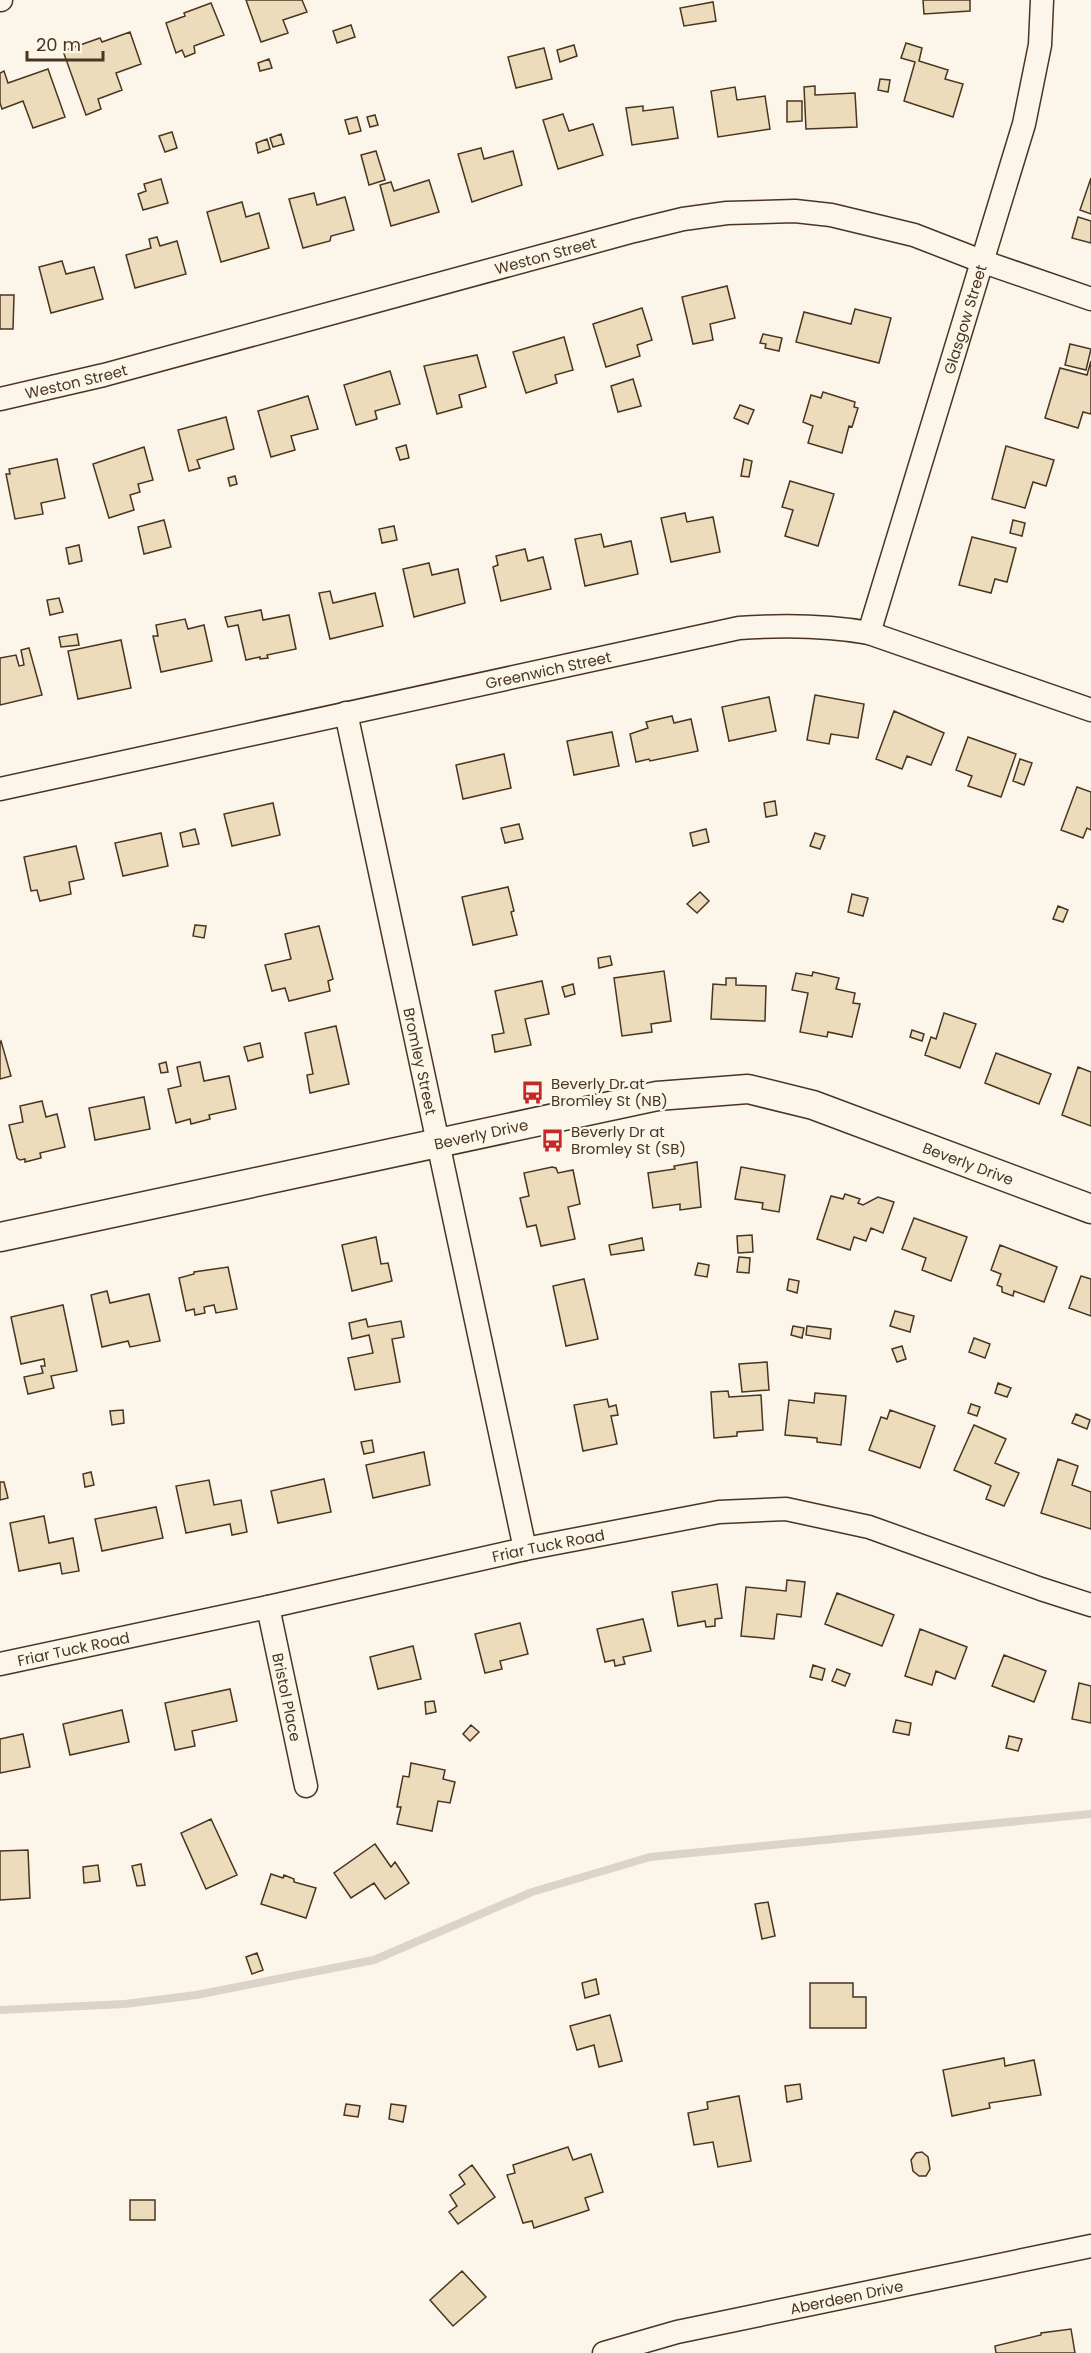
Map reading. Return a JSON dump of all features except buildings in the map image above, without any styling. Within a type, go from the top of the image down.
[{"type":"street","name":"Glasgow Street","points":[[869,633],[1024,124],[1034,84],[1040,45],[1042,0]]},
{"type":"street","name":"Weston Street","points":[[0,399],[116,372],[683,219],[761,210],[831,215],[915,235],[981,261],[1091,299]]},
{"type":"street","name":"Greenwich Street","points":[[0,789],[739,628],[801,625],[869,633],[1091,710]]},
{"type":"street","name":"Bromley Street","points":[[346,713],[525,1549]]},
{"type":"street","name":"Beverly Drive","points":[[0,1237],[657,1096],[747,1089],[813,1105],[1091,1209]]},
{"type":"street","name":"Friar Tuck Road","points":[[0,1664],[268,1608],[525,1549],[719,1512],[786,1509],[869,1527],[1091,1605]]},
{"type":"street","name":"Bristol Place","points":[[268,1608],[306,1786]]},
{"type":"street","name":"Aberdeen Drive","points":[[604,2353],[676,2332],[1091,2246]]},
{"type":"waterway","points":[[0,2010],[125,2004],[196,1995],[374,1960],[532,1892],[650,1857],[1091,1814]]},
{"type":"place","name":"Beverly Dr at Bromley St (NB)","points":[[533,1092]]},
{"type":"place","name":"Beverly Dr at Bromley St (SB)","points":[[553,1140]]}]
